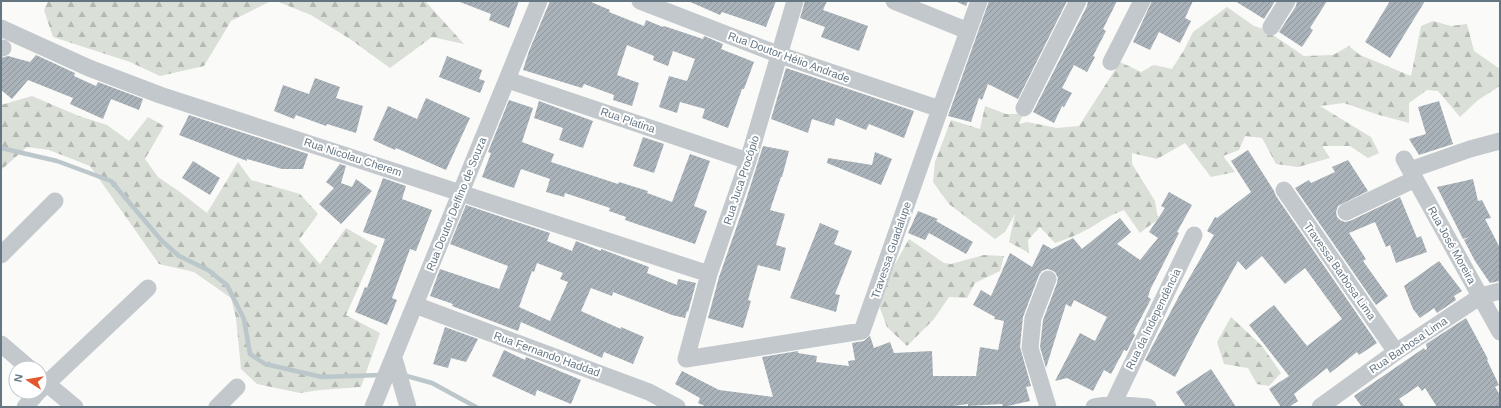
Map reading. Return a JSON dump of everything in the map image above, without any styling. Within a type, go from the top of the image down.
[{"type":"street","name":"Rua Doutor Delfino de Souza","points":[[373,407],[508,80],[539,1]]},
{"type":"street","name":"Rua Doutor Hélio Andrade","points":[[640,1],[780,55],[940,109]]},
{"type":"street","name":"Rua Juca Procópio","points":[[686,359],[709,274],[748,161],[796,1]]},
{"type":"street","points":[[894,1],[968,31]]},
{"type":"street","name":"Travessa Guadalupe","points":[[686,359],[862,331],[940,109],[980,1]]},
{"type":"street","points":[[1024,108],[1078,1]]},
{"type":"street","points":[[1111,62],[1142,1]]},
{"type":"street","points":[[1271,27],[1287,1]]},
{"type":"street","name":"Rua Nicolau Cherem","points":[[1,28],[89,68],[160,95],[709,274]]},
{"type":"street","name":"Rua Platina","points":[[508,80],[748,161]]},
{"type":"street","points":[[1346,212],[1409,169],[1500,141]]},
{"type":"street","name":"Rua José Moreira","points":[[1409,169],[1500,332]]},
{"type":"street","name":"Travessa Barbosa Lima","points":[[1284,190],[1396,352]]},
{"type":"street","points":[[1,255],[55,201]]},
{"type":"street","name":"Rua da Independência","points":[[1113,404],[1194,235]]},
{"type":"street","points":[[1048,279],[1033,318],[1030,348],[1048,407]]},
{"type":"street","points":[[48,379],[148,288]]},
{"type":"street","name":"Rua Barbosa Lima","points":[[1320,407],[1341,401],[1396,352],[1481,296],[1500,291]]},
{"type":"street","name":"Rua Fernando Haddad","points":[[415,305],[649,392],[677,407]]},
{"type":"street","points":[[1,344],[20,360]]},
{"type":"street","points":[[394,358],[408,407]]},
{"type":"street","points":[[217,407],[237,387]]},
{"type":"street","points":[[48,390],[75,407]]},
{"type":"street","points":[[1094,407],[1113,404],[1148,407]]},
{"type":"green space","points":[[48,1],[271,1],[231,21],[204,66],[160,76],[130,62],[53,37],[44,10]]},
{"type":"green space","points":[[276,1],[425,1],[464,44],[432,37],[390,68],[350,39],[311,15]]},
{"type":"green space","points":[[1227,7],[1254,26],[1264,29],[1304,56],[1333,55],[1349,46],[1360,55],[1411,76],[1421,26],[1433,21],[1451,26],[1467,24],[1474,51],[1500,69],[1500,86],[1478,100],[1460,117],[1438,91],[1427,90],[1409,103],[1409,123],[1344,103],[1320,106],[1371,137],[1379,153],[1368,158],[1350,146],[1322,146],[1330,158],[1298,167],[1276,164],[1262,138],[1245,136],[1239,150],[1223,156],[1235,172],[1211,177],[1185,143],[1157,159],[1132,153],[1132,164],[1155,201],[1158,219],[1140,233],[1124,210],[1078,234],[1055,243],[1040,227],[1028,240],[1029,253],[1009,242],[1015,214],[1005,232],[995,239],[949,204],[933,182],[935,162],[951,120],[980,129],[985,106],[1006,114],[1023,114],[1019,124],[1027,122],[1057,128],[1079,126],[1120,62],[1141,72],[1154,65],[1172,69],[1193,32]]},
{"type":"green space","points":[[32,96],[79,116],[107,125],[129,141],[148,117],[164,126],[145,159],[158,177],[207,213],[238,162],[251,180],[300,194],[318,214],[299,240],[320,264],[346,228],[377,246],[346,315],[380,333],[361,387],[300,393],[257,384],[241,369],[236,318],[231,298],[194,272],[159,264],[90,166],[49,150],[27,147],[1,170],[1,105]]},
{"type":"green space","points":[[909,239],[944,263],[951,264],[984,255],[1004,256],[1000,271],[975,283],[967,298],[949,297],[934,319],[907,346],[887,327],[878,303],[885,282]]},
{"type":"green space","points":[[1231,317],[1262,346],[1281,373],[1269,386],[1257,384],[1248,368],[1224,364],[1217,342]]},
{"type":"building","points":[[460,1],[519,1],[509,28],[489,20],[491,14]]},
{"type":"building","points":[[550,1],[589,1],[610,10],[609,12],[644,26],[646,20],[663,27],[664,26],[703,39],[704,36],[723,44],[721,49],[754,62],[744,89],[742,89],[728,128],[702,118],[705,109],[680,102],[677,113],[659,107],[669,76],[687,81],[695,59],[673,51],[668,66],[653,60],[654,56],[627,45],[617,75],[639,83],[632,106],[613,100],[614,95],[584,84],[582,88],[523,70],[529,51]]},
{"type":"building","points":[[688,1],[776,1],[766,27],[722,12],[720,15]]},
{"type":"building","points":[[805,1],[827,1],[823,10],[868,26],[859,51],[821,37],[825,27],[800,18]]},
{"type":"building","points":[[955,1],[968,1],[966,6]]},
{"type":"building","points":[[989,1],[1067,1],[1018,99],[988,84],[982,100],[979,98],[971,122],[948,116]]},
{"type":"building","points":[[1088,1],[1117,1],[1103,29],[1106,31],[1093,56],[1095,57],[1087,72],[1074,65],[1062,88],[1072,93],[1064,107],[1062,106],[1054,123],[1033,112],[1087,6]]},
{"type":"building","points":[[1152,1],[1193,1],[1185,18],[1191,21],[1180,43],[1159,32],[1150,50],[1133,42]]},
{"type":"building","points":[[1235,1],[1275,1],[1264,19]]},
{"type":"building","points":[[1297,1],[1327,1],[1310,28],[1313,30],[1302,47],[1279,32],[1296,6]]},
{"type":"building","points":[[1390,1],[1425,1],[1390,58],[1365,42]]},
{"type":"building","points":[[36,55],[75,73],[74,76],[96,86],[98,82],[143,99],[139,110],[111,99],[103,119],[70,104],[73,98],[28,80],[12,99],[1,90],[1,58],[8,56],[30,62]]},
{"type":"building","points":[[447,56],[482,70],[479,79],[485,81],[480,93],[439,77]]},
{"type":"building","points":[[786,68],[914,111],[904,138],[869,124],[866,130],[836,118],[834,126],[812,119],[808,133],[771,119]]},
{"type":"building","points":[[315,78],[340,87],[336,98],[363,106],[356,133],[327,124],[326,126],[296,115],[294,119],[274,111],[283,85],[309,94]]},
{"type":"building","points":[[426,98],[470,118],[446,170],[396,148],[395,150],[373,140],[388,106],[417,119]]},
{"type":"building","points":[[509,100],[533,108],[522,142],[554,154],[551,162],[618,184],[619,182],[648,191],[647,193],[672,202],[690,154],[710,161],[694,206],[707,211],[695,244],[625,220],[626,217],[609,211],[610,208],[565,193],[564,197],[546,192],[550,179],[521,169],[514,188],[482,177],[491,153],[488,152]]},
{"type":"building","points":[[539,101],[593,121],[583,148],[559,140],[563,128],[534,118]]},
{"type":"building","points":[[1439,101],[1453,144],[1419,155],[1409,139],[1426,134],[1418,107]]},
{"type":"building","points":[[189,115],[308,154],[303,169],[282,169],[247,159],[247,161],[179,135]]},
{"type":"building","points":[[643,137],[664,144],[654,173],[633,166]]},
{"type":"building","points":[[763,146],[789,151],[782,177],[770,210],[785,214],[776,245],[786,248],[780,271],[758,265],[748,300],[751,301],[743,328],[708,318],[719,277]]},
{"type":"building","points":[[1248,150],[1276,196],[1377,343],[1359,355],[1357,352],[1330,373],[1327,368],[1294,394],[1298,401],[1289,407],[1281,407],[1269,389],[1289,376],[1249,325],[1274,305],[1307,346],[1342,319],[1305,268],[1285,284],[1262,256],[1246,270],[1238,261],[1175,377],[1145,360],[1214,235],[1207,231],[1215,217],[1217,218],[1251,192],[1231,161]]},
{"type":"building","points":[[875,152],[892,159],[881,185],[827,163],[828,158],[872,165]]},
{"type":"building","points":[[1348,160],[1368,191],[1338,206],[1336,212],[1337,217],[1345,222],[1350,221],[1400,197],[1417,238],[1421,236],[1427,252],[1396,263],[1390,245],[1386,247],[1375,222],[1349,233],[1366,259],[1363,261],[1388,296],[1376,305],[1295,188],[1309,180],[1311,183],[1335,172],[1332,167]]},
{"type":"building","points":[[193,161],[220,178],[210,195],[182,178]]},
{"type":"building","points":[[340,164],[346,166],[341,183],[352,187],[356,179],[372,191],[341,224],[319,204],[334,188],[326,182]]},
{"type":"building","points":[[383,178],[406,186],[402,199],[432,210],[416,251],[410,249],[392,298],[397,300],[387,325],[355,312],[365,287],[367,288],[385,239],[363,232]]},
{"type":"building","points":[[1473,179],[1478,201],[1482,200],[1491,218],[1485,219],[1500,248],[1500,281],[1490,283],[1475,261],[1464,240],[1469,237],[1463,239],[1437,187]]},
{"type":"building","points":[[1169,192],[1192,205],[1177,232],[1179,233],[1150,290],[1148,297],[1151,299],[1133,333],[1135,335],[1127,351],[1124,350],[1111,374],[1104,370],[1093,391],[1067,378],[1055,381],[1080,333],[1095,341],[1107,317],[1074,300],[1071,307],[1066,304],[1046,368],[1040,347],[1043,320],[1058,278],[1055,272],[1047,269],[1042,271],[1039,275],[1023,317],[1020,347],[1031,386],[1026,387],[1030,401],[1003,407],[1002,404],[968,406],[968,404],[947,407],[707,407],[698,403],[700,398],[675,384],[682,371],[719,390],[773,397],[762,357],[798,351],[798,353],[817,356],[816,362],[849,366],[848,361],[855,360],[852,343],[864,341],[870,336],[874,348],[890,342],[894,353],[932,351],[933,376],[976,376],[980,347],[998,350],[1004,321],[994,319],[995,317],[973,305],[981,290],[991,296],[1010,253],[1032,267],[1043,244],[1052,249],[1073,238],[1082,249],[1120,218],[1131,232],[1117,244],[1140,260],[1158,238],[1149,232],[1165,208],[1161,206]]},
{"type":"building","points":[[466,205],[550,233],[547,241],[572,251],[576,241],[649,267],[647,273],[677,285],[678,279],[696,283],[685,318],[672,315],[613,292],[612,296],[591,288],[581,311],[621,329],[621,327],[644,337],[633,364],[604,352],[602,358],[521,322],[518,331],[430,296],[440,269],[499,289],[508,266],[450,244]],"holes":[[[537,263],[563,273],[560,279],[568,282],[550,321],[519,307],[532,271],[534,272]]]},
{"type":"building","points":[[918,211],[938,219],[936,221],[973,242],[966,254],[929,233],[925,240],[908,233]]},
{"type":"building","points":[[820,223],[839,231],[834,244],[852,251],[835,294],[840,295],[836,312],[790,298]]},
{"type":"building","points":[[1439,261],[1462,291],[1454,296],[1456,300],[1437,313],[1434,308],[1420,318],[1413,309],[1404,286]]},
{"type":"building","points":[[1466,318],[1488,359],[1487,360],[1499,385],[1495,387],[1500,395],[1500,407],[1437,407],[1425,388],[1422,391],[1418,386],[1399,399],[1405,407],[1362,407],[1354,396],[1424,348],[1425,350],[1427,349],[1426,344]]},
{"type":"building","points":[[445,327],[478,339],[466,362],[451,358],[448,368],[433,364]]},
{"type":"building","points":[[504,350],[525,360],[526,357],[581,380],[571,404],[537,390],[535,396],[492,376]]},
{"type":"building","points":[[1211,369],[1236,407],[1186,407],[1176,392]]},
{"type":"waterway","points":[[1,148],[57,161],[111,181],[162,241],[179,256],[208,270],[227,285],[244,319],[250,354],[265,364],[322,377],[381,375]]},
{"type":"waterway","points":[[403,375],[432,383],[476,407]]}]
